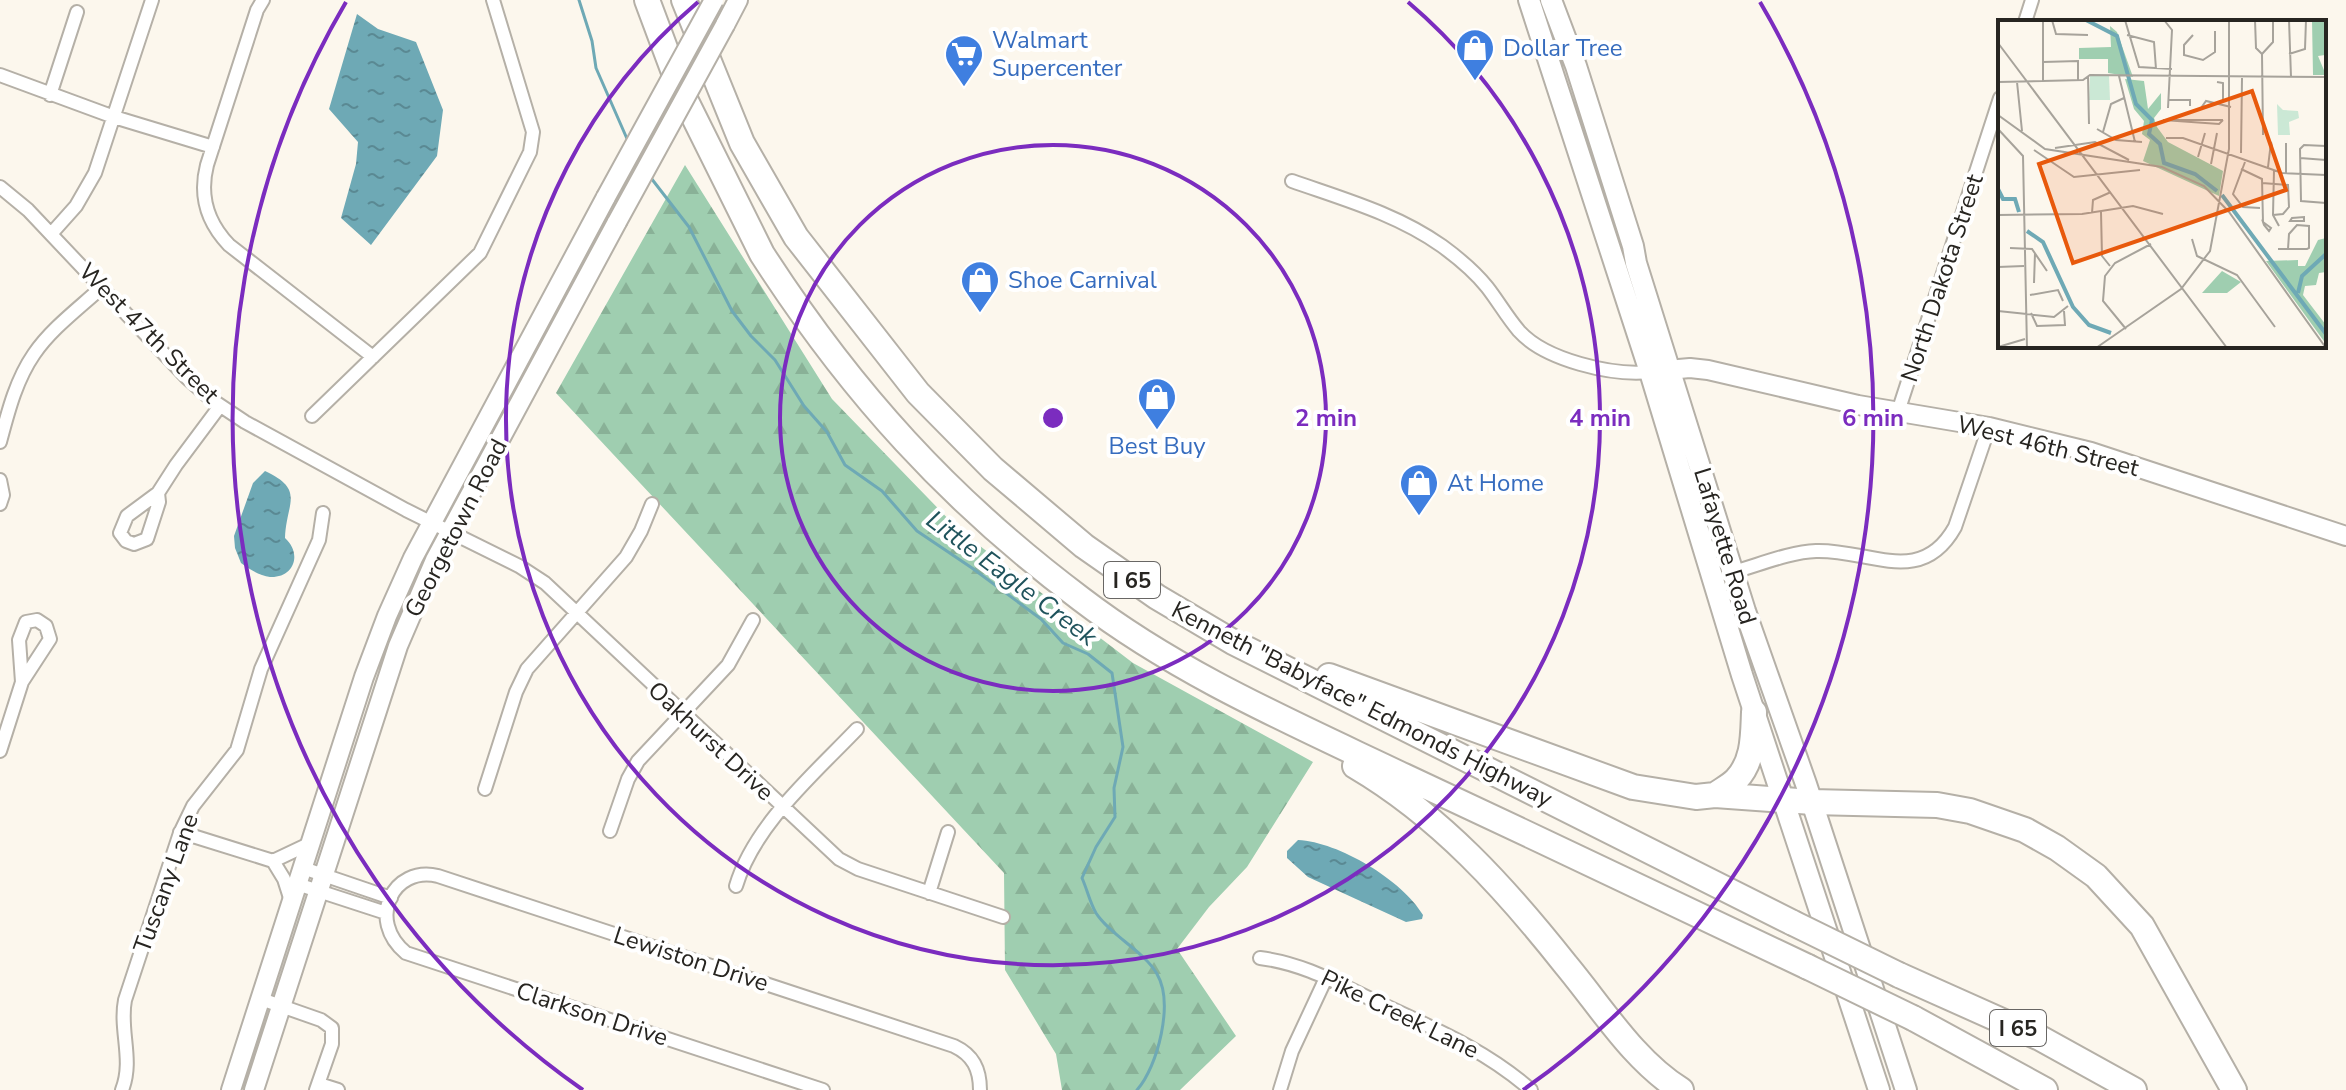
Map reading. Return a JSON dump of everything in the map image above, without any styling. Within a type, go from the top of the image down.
[{"type":"highway","name":"Kenneth \"Babyface\" Edmonds Highway","points":[[647,0],[681,91],[762,254],[800,313],[862,394],[941,480],[1026,557],[1118,625],[1225,690],[1913,1018],[2045,1090]]},
{"type":"highway","name":"Kenneth \"Babyface\" Edmonds Highway","points":[[684,0],[742,143],[796,237],[890,359],[940,415],[1026,498],[1097,555],[1157,597],[1233,642],[1793,923],[1899,975],[2040,1038],[2134,1090]]},
{"type":"highway","points":[[1097,555],[1207,619],[1341,681],[1633,787],[1675,795],[1947,806],[2010,824],[2057,848],[2096,876],[2119,898],[2142,926],[2234,1090]]},
{"type":"highway","points":[[1225,690],[1358,768],[1443,830],[1525,912],[1633,1048],[1681,1090]]},
{"type":"highway","points":[[1715,795],[1736,780],[1749,759],[1754,712]]},
{"type":"main road","name":"Georgetown Road","points":[[254,1090],[398,646],[441,527],[606,197],[714,0]]},
{"type":"main road","name":"Georgetown Road","points":[[231,1090],[382,628],[404,575],[441,527],[617,222],[738,0]]},
{"type":"main road","name":"Lafayette Road","points":[[1529,0],[1650,372],[1754,712],[1879,1090]]},
{"type":"main road","name":"Lafayette Road","points":[[1551,0],[1581,83],[1774,700],[1812,802],[1906,1090]]},
{"type":"main road","name":"West 46th Street","points":[[1650,372],[1708,370],[1898,412],[1989,427],[2091,452],[2346,536]]},
{"type":"street","points":[[51,234],[88,187],[99,162],[152,0]]},
{"type":"street","points":[[263,0],[257,10],[206,171],[204,192],[208,215],[218,233],[233,249],[373,357]]},
{"type":"street","points":[[312,416],[483,249],[531,149],[533,132],[493,0]]},
{"type":"street","points":[[2026,20],[2032,0]]},
{"type":"street","points":[[50,95],[77,12]]},
{"type":"street","points":[[0,75],[114,117],[213,147]]},
{"type":"street","name":"North Dakota Street","points":[[1898,412],[1998,104]]},
{"type":"street","points":[[1292,181],[1405,222],[1444,247],[1484,284],[1519,331],[1546,350],[1601,369],[1636,374],[1650,372]]},
{"type":"street","name":"West 47th Street","points":[[0,187],[28,210],[187,378],[220,406],[441,527]]},
{"type":"street","points":[[0,442],[18,385],[34,353],[101,288]]},
{"type":"street","points":[[158,493],[220,406]]},
{"type":"street","points":[[1733,572],[1812,551],[1835,551],[1895,562],[1910,562],[1932,554],[1947,541],[1955,527],[1989,427]]},
{"type":"street","points":[[0,480],[3,495],[0,504]]},
{"type":"street","points":[[485,789],[522,678],[539,653],[632,549],[652,504]]},
{"type":"street","name":"Tuscany Lane","points":[[122,1090],[128,1065],[125,1000],[180,832],[193,806],[237,750],[261,669],[317,547],[323,513]]},
{"type":"street","name":"Oakhurst Drive","points":[[441,527],[533,575],[783,809],[850,866],[1003,917]]},
{"type":"street","points":[[610,831],[628,779],[638,761],[731,661],[753,620]]},
{"type":"street","points":[[0,751],[22,682]]},
{"type":"street","points":[[736,886],[754,844],[857,729]]},
{"type":"street","points":[[180,832],[273,861],[284,879],[297,884],[320,883],[388,906]]},
{"type":"street","points":[[929,893],[948,832]]},
{"type":"street","points":[[273,861],[311,843]]},
{"type":"street","name":"Lewiston Drive","points":[[388,906],[399,887],[414,877],[427,874],[438,876],[954,1046],[964,1051],[975,1064],[980,1090]]},
{"type":"street","name":"Clarkson Drive","points":[[388,906],[389,932],[406,953],[823,1090]]},
{"type":"street","name":"Pike Creek Lane","points":[[1260,958],[1296,964],[1474,1049],[1506,1069],[1531,1090]]},
{"type":"street","points":[[1280,1090],[1292,1051],[1326,978]]},
{"type":"street","points":[[261,999],[321,1020],[332,1028],[332,1044],[318,1087],[338,1090]]},
{"type":"green space","points":[[685,165],[832,399],[959,530],[1133,663],[1313,762],[1247,867],[1209,907],[1177,949],[1236,1036],[1180,1090],[1062,1090],[1056,1054],[1005,970],[1004,873],[556,393]]},
{"type":"water","points":[[357,14],[378,29],[416,42],[443,110],[437,156],[371,245],[341,218],[356,164],[358,142],[329,109]]},
{"type":"water","points":[[265,471],[278,478],[290,491],[285,538],[294,557],[290,569],[279,576],[270,577],[241,563],[234,536],[253,483]]},
{"type":"water","points":[[1298,840],[1332,848],[1368,865],[1413,902],[1423,915],[1422,919],[1406,922],[1308,877],[1287,858],[1287,851]]},
{"type":"waterway","name":"Little Eagle Creek","points":[[579,0],[592,41],[596,68],[628,141]]},
{"type":"waterway","name":"Little Eagle Creek","points":[[651,178],[689,227],[732,311],[775,360],[804,406],[827,432],[845,465],[882,491],[917,531],[1041,619],[1063,643],[1088,654],[1112,673],[1123,747],[1114,788],[1115,817],[1096,847],[1082,878],[1096,913],[1151,966],[1162,986],[1164,1017],[1161,1034],[1151,1066],[1137,1090]]},
{"type":"place","name":"Dollar Tree","points":[[1475,82]]},
{"type":"place","name":"Walmart Supercenter","points":[[964,88]]},
{"type":"place","name":"Shoe Carnival","points":[[980,314]]},
{"type":"place","name":"Best Buy","points":[[1157,431]]},
{"type":"place","name":"At Home","points":[[1419,517]]}]
